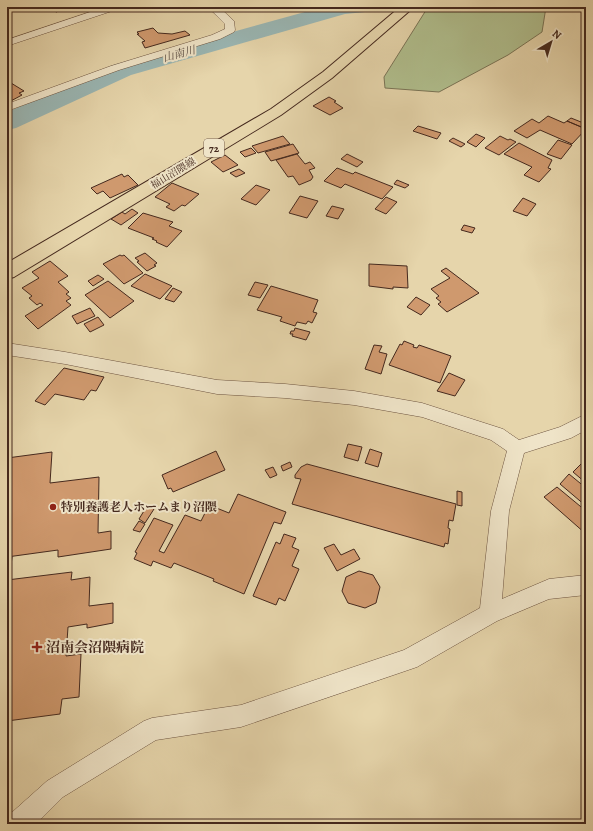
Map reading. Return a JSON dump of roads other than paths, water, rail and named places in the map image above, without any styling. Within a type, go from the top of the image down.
[{"type":"main road","name":"福山沼隈線","points":[[7,272],[305,94],[408,7]]},
{"type":"street","points":[[7,43],[115,7]]},
{"type":"street","points":[[7,108],[115,68],[216,37],[230,30],[230,23],[213,7]]},
{"type":"street","points":[[7,349],[65,358],[217,387],[285,391],[354,398],[422,410],[497,434],[517,448]]},
{"type":"street","points":[[517,448],[565,433],[586,421]]},
{"type":"street","points":[[490,614],[500,511],[517,448]]},
{"type":"street","points":[[18,824],[55,789],[152,729],[241,716],[409,659],[490,614],[549,589],[586,585]]},
{"type":"waterway","name":"山南川","points":[[7,122],[122,70],[344,8],[357,7]]},
{"type":"place","name":"特別養護老人ホームまり沼隈","points":[[53,507]]},
{"type":"place","name":"沼南会沼隈病院","points":[[37,647]]}]
